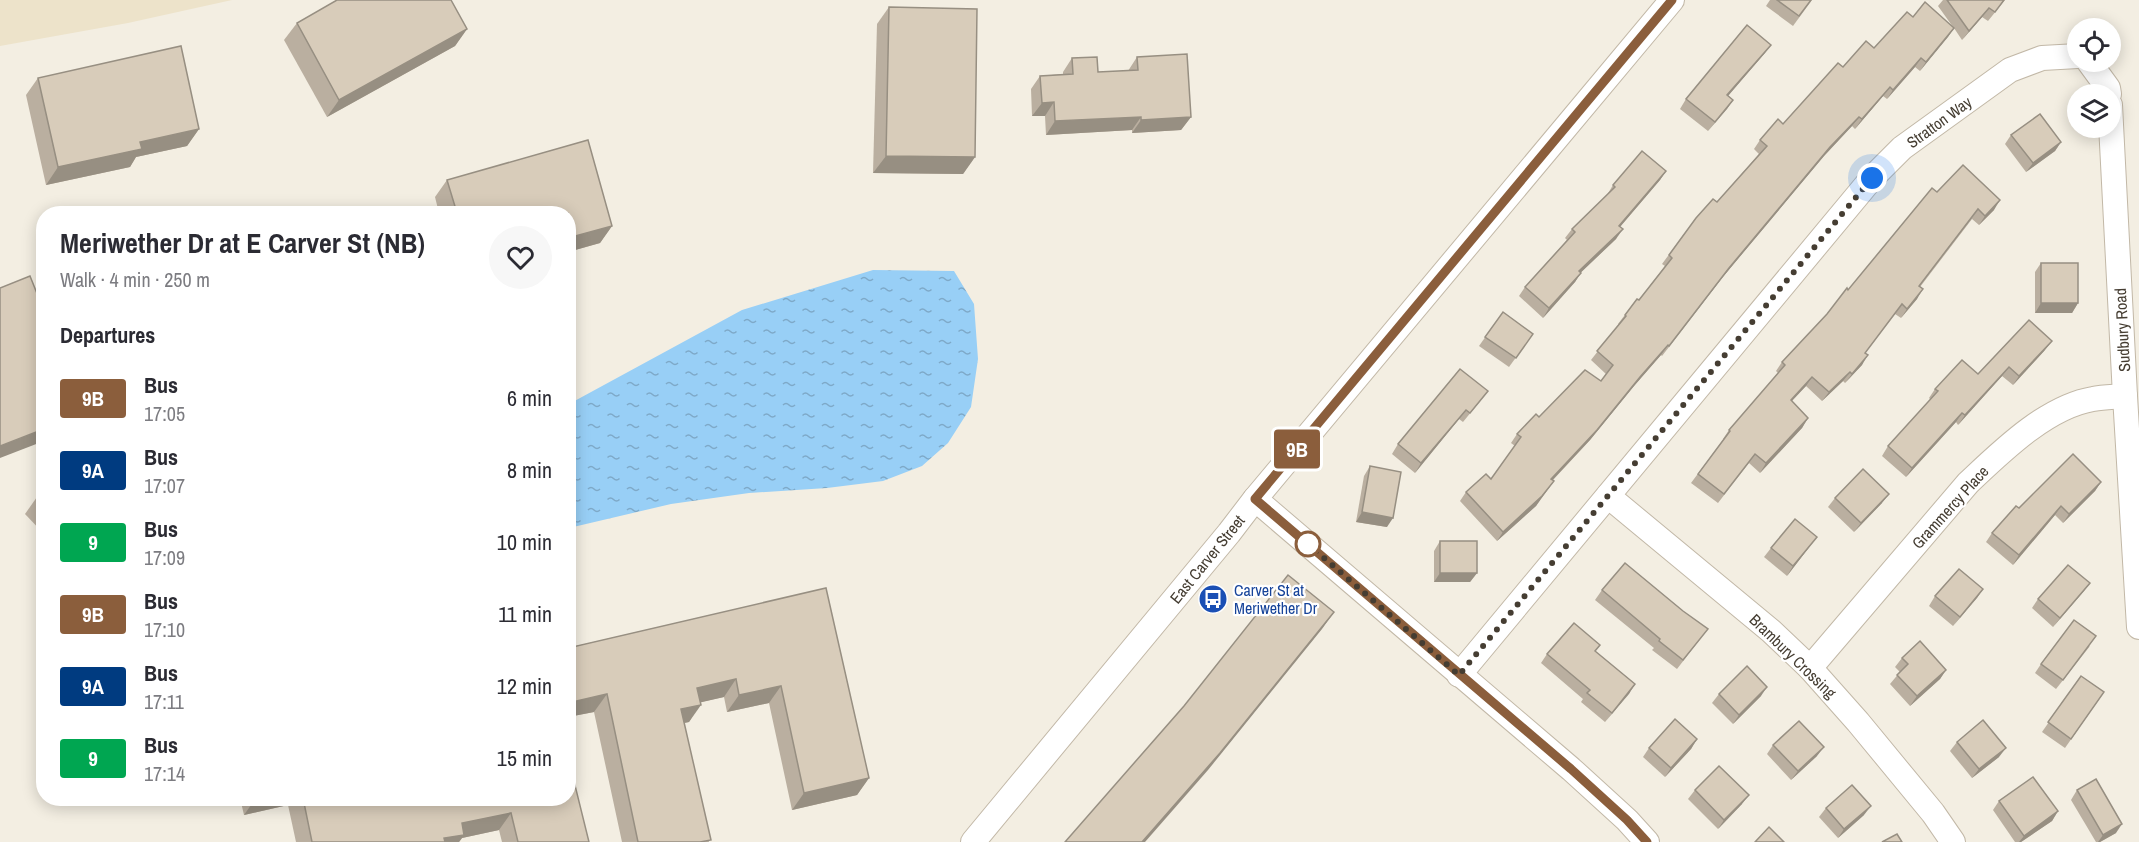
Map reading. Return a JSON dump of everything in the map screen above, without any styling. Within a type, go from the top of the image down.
[{"type":"street","name":"East Carver Street","points":[[973,842],[1222,542],[1255,499],[1672,0]]},
{"type":"street","name":"Stratton Way","points":[[1459,675],[1872,178],[1902,148],[2010,70],[2042,58],[2067,57]]},
{"type":"street","name":"Sudbury Road","points":[[2112,138],[2139,627]]},
{"type":"street","name":"Grammercy Place","points":[[1810,668],[1968,483],[1995,458],[2028,430],[2073,404],[2092,399],[2125,396]]},
{"type":"street","name":"Brambury Crossing","points":[[1608,496],[1771,631],[1810,668],[1933,813],[1953,842]]},
{"type":"street","points":[[1255,499],[1571,769],[1627,820],[1647,842]]},
{"type":"shaded area","points":[[0,0],[232,0],[128,23],[0,46]]},
{"type":"water","points":[[873,270],[954,271],[974,304],[978,359],[971,407],[948,443],[922,466],[883,481],[827,488],[749,493],[671,504],[576,526],[576,400],[742,310]]},
{"type":"building","points":[[337,0],[451,0],[467,29],[339,100],[297,23]]},
{"type":"building","points":[[1777,0],[1811,0],[1799,16]]},
{"type":"building","points":[[1947,0],[2004,0],[1995,12],[1989,8],[1969,31]]},
{"type":"building","points":[[1925,2],[1954,28],[1926,62],[1921,58],[1893,90],[1890,87],[1862,119],[1859,117],[1830,147],[1729,268],[1669,346],[1640,377],[1597,430],[1551,479],[1554,481],[1542,496],[1503,532],[1466,492],[1486,474],[1491,479],[1521,437],[1517,434],[1536,414],[1539,417],[1585,370],[1601,381],[1613,365],[1597,351],[1672,258],[1669,255],[1696,218],[1713,199],[1717,202],[1767,146],[1760,140],[1778,119],[1783,124],[1838,63],[1843,67],[1866,41],[1874,48],[1907,12],[1913,17]]},
{"type":"building","points":[[889,7],[977,9],[975,157],[886,156]]},
{"type":"building","points":[[1747,25],[1771,45],[1727,95],[1733,100],[1715,122],[1686,99]]},
{"type":"building","points":[[181,46],[199,129],[140,142],[142,149],[58,167],[38,78]]},
{"type":"building","points":[[1187,54],[1191,117],[1055,121],[1054,102],[1042,103],[1040,76],[1073,74],[1072,58],[1097,57],[1098,72],[1138,70],[1137,57]]},
{"type":"building","points":[[2040,114],[2061,142],[2033,163],[2011,135]]},
{"type":"building","points":[[588,140],[612,226],[576,236],[576,206],[455,206],[447,180]]},
{"type":"building","points":[[1642,151],[1666,171],[1619,226],[1623,229],[1579,271],[1581,273],[1549,308],[1525,287],[1575,232],[1572,229],[1615,187],[1613,185]]},
{"type":"building","points":[[1963,165],[2000,200],[1985,216],[1978,209],[1919,286],[1923,289],[1907,309],[1902,304],[1865,353],[1868,355],[1852,374],[1850,372],[1829,392],[1812,377],[1791,400],[1808,418],[1766,463],[1755,454],[1724,494],[1698,474],[1729,430],[1785,365],[1782,362],[1827,314],[1847,288],[1848,290],[1932,188],[1937,192]]},
{"type":"building","points":[[2041,263],[2078,263],[2078,303],[2041,303]]},
{"type":"building","points":[[30,276],[36,291],[36,432],[0,446],[0,288]]},
{"type":"building","points":[[1503,312],[1533,334],[1516,358],[1485,337]]},
{"type":"building","points":[[2029,320],[2052,341],[2019,376],[2009,367],[1965,415],[1962,413],[1912,468],[1888,446],[1938,391],[1935,389],[1962,360],[1978,374]]},
{"type":"building","points":[[1460,369],[1488,391],[1470,413],[1466,410],[1421,463],[1398,444]]},
{"type":"building","points":[[2073,454],[2101,482],[2069,514],[2061,506],[2019,555],[1992,533],[2016,506],[2019,508]]},
{"type":"building","points":[[1370,466],[1401,472],[1393,518],[1362,512]]},
{"type":"building","points":[[1863,469],[1889,494],[1861,523],[1835,498]]},
{"type":"building","points":[[1795,519],[1817,537],[1793,566],[1771,548]]},
{"type":"building","points":[[1440,541],[1477,541],[1477,573],[1440,573]]},
{"type":"building","points":[[1625,563],[1708,629],[1683,660],[1602,590]]},
{"type":"building","points":[[2068,565],[2090,583],[2060,618],[2038,599]]},
{"type":"building","points":[[1959,569],[1983,589],[1960,617],[1935,596]]},
{"type":"building","points":[[1288,575],[1334,612],[1220,753],[1142,842],[1065,842],[1184,706]]},
{"type":"building","points":[[826,588],[869,778],[804,793],[781,686],[739,695],[736,679],[697,688],[701,705],[681,709],[711,840],[638,842],[607,694],[576,701],[576,646]]},
{"type":"building","points":[[2074,620],[2096,636],[2063,680],[2041,664]]},
{"type":"building","points":[[1574,623],[1600,645],[1595,651],[1635,684],[1612,713],[1587,693],[1590,690],[1547,654]]},
{"type":"building","points":[[1920,641],[1946,670],[1917,696],[1897,675],[1908,664],[1902,658]]},
{"type":"building","points":[[1747,666],[1767,687],[1739,715],[1719,694]]},
{"type":"building","points":[[2081,676],[2104,692],[2071,739],[2048,722]]},
{"type":"building","points":[[1675,719],[1697,739],[1671,768],[1649,748]]},
{"type":"building","points":[[1983,720],[2006,748],[1979,769],[1957,742]]},
{"type":"building","points":[[1799,721],[1824,747],[1798,771],[1773,745]]},
{"type":"building","points":[[1719,766],[1749,795],[1724,820],[1695,790]]},
{"type":"building","points":[[2033,777],[2058,811],[2024,836],[1999,801]]},
{"type":"building","points":[[2096,779],[2122,824],[2103,835],[2077,790]]},
{"type":"building","points":[[1852,785],[1871,806],[1844,829],[1826,808]]},
{"type":"building","points":[[576,789],[589,842],[518,842],[511,813],[462,823],[464,835],[444,838],[445,842],[312,842],[305,806],[576,806]]},
{"type":"building","points":[[1769,827],[1784,842],[1755,842]]},
{"type":"building","points":[[1897,834],[1902,842],[1882,842]]},
{"type":"bus line","name":"9B","points":[[1647,842],[1627,820],[1571,769],[1255,499],[1672,0]]},
{"type":"place","name":"Carver St at Meriwether Dr","points":[[1213,599]]},
{"type":"route","points":[[1308,544],[1459,675],[1872,178]]}]
